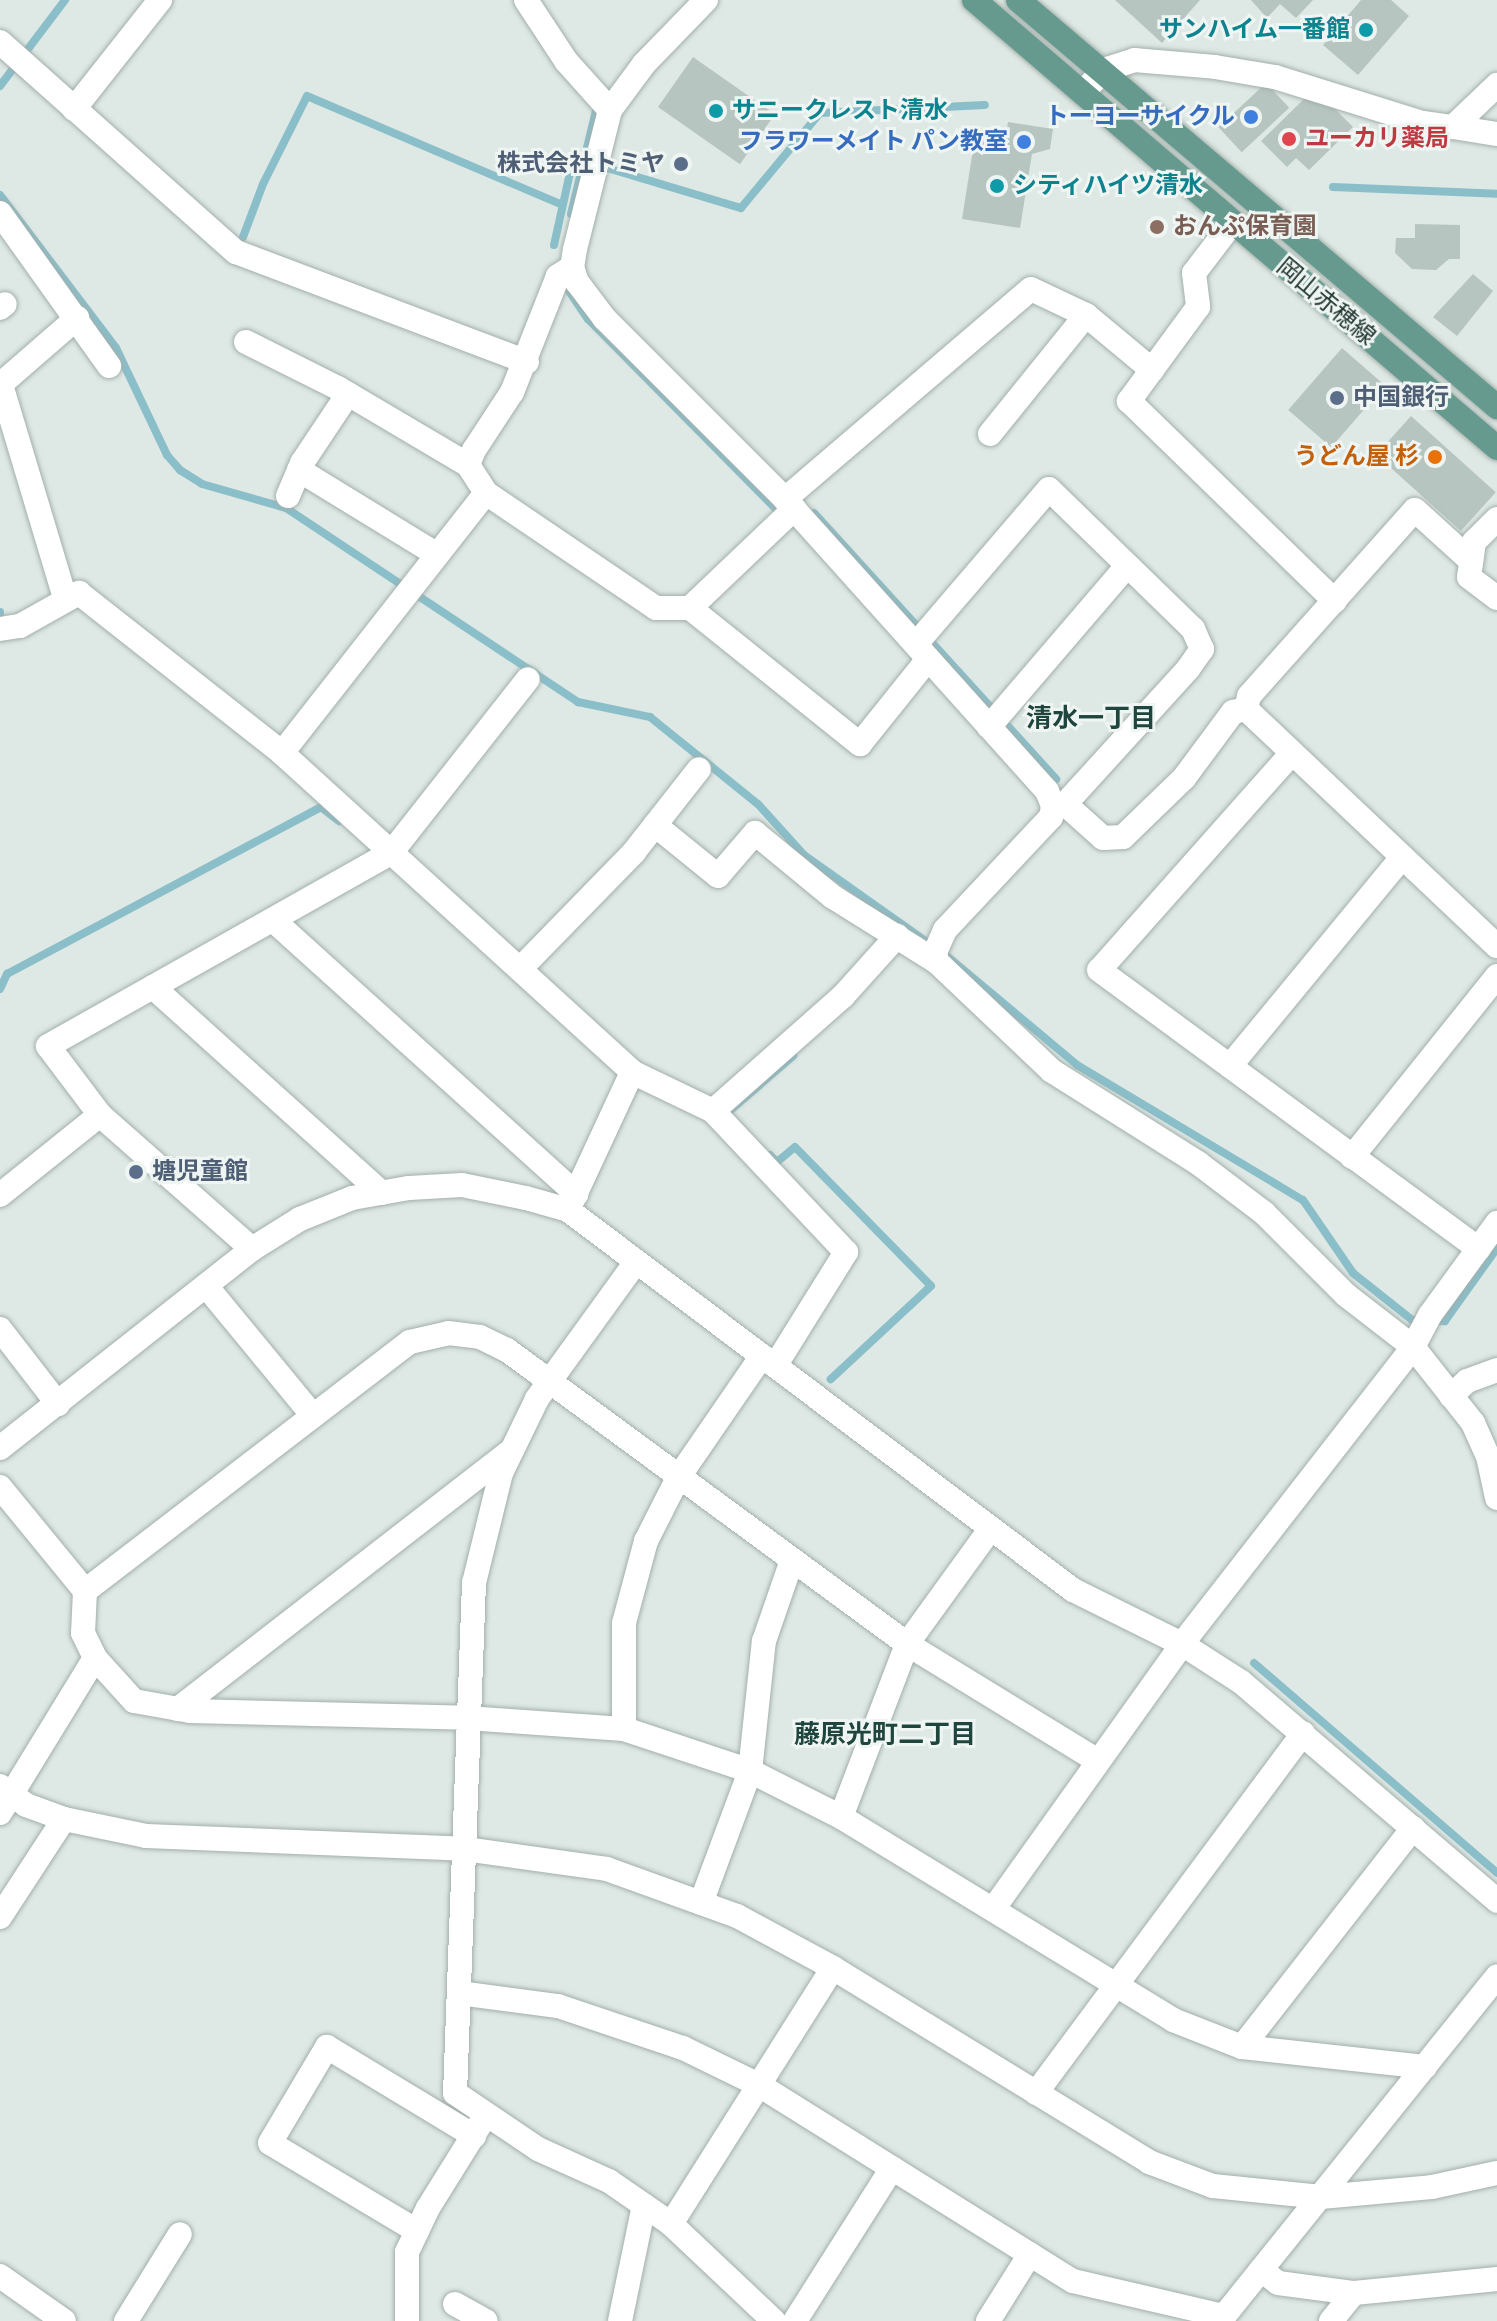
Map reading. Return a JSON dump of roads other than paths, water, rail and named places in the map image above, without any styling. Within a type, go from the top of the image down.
[{"type":"main road","name":"岡山赤穂線","points":[[974,0],[1084,91],[1497,448]]},
{"type":"main road","name":"岡山赤穂線","points":[[1018,0],[1497,407]]},
{"type":"street","points":[[74,109],[160,0]]},
{"type":"street","points":[[526,0],[566,61],[603,102]]},
{"type":"street","points":[[468,465],[527,362],[558,276],[572,267],[596,164],[603,102],[706,0]]},
{"type":"street","points":[[963,0],[1015,34]]},
{"type":"street","points":[[13,54],[236,252],[527,362]]},
{"type":"street","points":[[1084,91],[1104,70],[1134,60],[1230,69],[1275,77],[1423,123],[1497,134]]},
{"type":"street","points":[[1453,127],[1497,85]]},
{"type":"street","points":[[5,219],[109,366]]},
{"type":"street","points":[[1233,222],[1194,273],[1198,307],[1129,401],[1335,601]]},
{"type":"street","points":[[572,267],[605,319],[790,504],[996,719],[1059,805],[1103,838],[1123,837],[1184,778],[1233,712],[1246,709]]},
{"type":"street","points":[[690,608],[790,504],[1031,289],[1086,315],[1152,370]]},
{"type":"street","points":[[990,434],[1086,315]]},
{"type":"street","points":[[65,598],[1,384],[77,318]]},
{"type":"street","points":[[246,342],[348,394],[468,465],[486,493],[656,608],[690,608],[860,744],[924,642],[1049,489],[1193,629],[1202,649],[1059,805],[937,951]]},
{"type":"street","points":[[288,496],[299,470],[348,394]]},
{"type":"street","points":[[299,470],[436,554]]},
{"type":"street","points":[[282,753],[486,493]]},
{"type":"street","points":[[1246,709],[1249,696],[1415,510],[1471,561]]},
{"type":"street","points":[[1497,519],[1474,542],[1469,577],[1497,598]]},
{"type":"street","points":[[996,719],[1127,566]]},
{"type":"street","points":[[0,629],[20,626],[65,598],[79,593],[282,753],[632,1072],[713,1111],[846,1252],[769,1361],[678,1478],[646,1541],[624,1623],[624,1729]]},
{"type":"street","points":[[252,1249],[100,1115],[48,1046],[391,853],[528,679]]},
{"type":"street","points":[[1246,709],[1497,946]]},
{"type":"street","points":[[1292,753],[1099,970],[1479,1249]]},
{"type":"street","points":[[520,969],[655,825],[699,769]]},
{"type":"street","points":[[655,825],[718,876],[755,833],[833,897],[902,939],[937,951],[1052,1071],[1209,1171],[1264,1213],[1346,1295],[1421,1331],[1451,1396],[1473,1423],[1488,1456],[1497,1498]]},
{"type":"street","points":[[1230,1066],[1402,857]]},
{"type":"street","points":[[273,920],[636,1262],[1073,1590],[1182,1644],[1241,1682],[1497,1901]]},
{"type":"street","points":[[713,1111],[843,996],[902,939]]},
{"type":"street","points":[[1352,1157],[1497,976]]},
{"type":"street","points":[[153,987],[382,1193]]},
{"type":"street","points":[[572,1202],[632,1072]]},
{"type":"street","points":[[1,1192],[100,1115]]},
{"type":"street","points":[[0,1448],[252,1249],[300,1219],[352,1198],[462,1185],[572,1202]]},
{"type":"street","points":[[994,1908],[1182,1644],[1421,1331],[1497,1223]]},
{"type":"street","points":[[636,1262],[548,1383],[511,1451],[474,1583],[455,2093],[538,2149],[609,2181],[671,2224],[774,2321]]},
{"type":"street","points":[[206,1286],[313,1416]]},
{"type":"street","points":[[0,1329],[58,1404]]},
{"type":"street","points":[[85,1591],[410,1342],[448,1333],[480,1337],[507,1350],[907,1644],[1098,1761]]},
{"type":"street","points":[[1451,1396],[1467,1381],[1495,1374]]},
{"type":"street","points":[[178,1709],[511,1451]]},
{"type":"street","points":[[0,1487],[85,1591],[83,1633],[95,1658],[134,1701],[178,1709],[467,1718],[624,1729],[750,1771],[841,1817],[1173,2020],[1242,2047],[1425,2067]]},
{"type":"street","points":[[841,1817],[907,1644],[991,1528]]},
{"type":"street","points":[[701,1903],[750,1771],[764,1641],[792,1560]]},
{"type":"street","points":[[95,1658],[4,1798],[64,1819],[146,1836],[465,1849],[607,1869],[737,1916],[833,1968],[1162,2167],[1213,2186],[1321,2197],[1432,2187],[1497,2173]]},
{"type":"street","points":[[1036,2093],[1303,1733]]},
{"type":"street","points":[[0,1917],[64,1819]]},
{"type":"street","points":[[1242,2047],[1413,1828]]},
{"type":"street","points":[[671,2224],[833,1968]]},
{"type":"street","points":[[459,1993],[558,2006],[620,2024],[759,2085],[1073,2281],[1222,2318],[1497,1976]]},
{"type":"street","points":[[417,2231],[270,2143],[327,2047],[474,2136]]},
{"type":"street","points":[[407,2321],[407,2252],[487,2114]]},
{"type":"street","points":[[795,2321],[892,2168]]},
{"type":"street","points":[[620,2321],[644,2205]]},
{"type":"street","points":[[126,2321],[180,2234]]},
{"type":"street","points":[[988,2321],[1030,2254]]},
{"type":"street","points":[[1261,2270],[1278,2283],[1354,2293],[1497,2279]]},
{"type":"street","points":[[0,2276],[64,2321]]},
{"type":"street","points":[[1331,2321],[1354,2293]]},
{"type":"street","points":[[455,2304],[486,2321]]},
{"type":"waterway","points":[[0,86],[65,0]]},
{"type":"waterway","points":[[243,237],[263,184],[307,96],[562,205]]},
{"type":"waterway","points":[[571,214],[598,102]]},
{"type":"waterway","points":[[584,161],[741,208],[820,113],[985,105]]},
{"type":"waterway","points":[[554,245],[574,155]]},
{"type":"waterway","points":[[1333,187],[1497,194]]},
{"type":"waterway","points":[[0,195],[116,348],[167,455],[180,470],[202,484],[286,508],[578,702],[650,717],[758,804],[804,855],[927,942]]},
{"type":"waterway","points":[[569,291],[588,319],[779,512]]},
{"type":"waterway","points":[[814,513],[1056,779]]},
{"type":"waterway","points":[[0,989],[7,974],[321,807],[339,821]]},
{"type":"waterway","points":[[948,957],[1077,1065],[1303,1200],[1353,1273],[1412,1320],[1445,1321],[1497,1248]]},
{"type":"waterway","points":[[726,1114],[793,1056]]},
{"type":"waterway","points":[[770,1155],[777,1162],[795,1147],[931,1286],[831,1379]]},
{"type":"waterway","points":[[1254,1663],[1497,1873]]},
{"type":"place","name":"サンハイム一番館","points":[[1366,30]]},
{"type":"place","name":"サニークレスト清水","points":[[716,111]]},
{"type":"place","name":"トーヨーサイクル","points":[[1251,117]]},
{"type":"place","name":"ユーカリ薬局","points":[[1289,139]]},
{"type":"place","name":"フラワーメイト パン教室","points":[[1024,142]]},
{"type":"place","name":"株式会社トミヤ","points":[[681,164]]},
{"type":"place","name":"シティハイツ清水","points":[[997,186]]},
{"type":"place","name":"おんぷ保育園","points":[[1157,227]]},
{"type":"place","name":"中国銀行","points":[[1337,398]]},
{"type":"place","name":"うどん屋 杉","points":[[1435,457]]},
{"type":"place","name":"塘児童館","points":[[136,1172]]},
{"type":"district","name":"清水一丁目","points":[[1091,719]]},
{"type":"district","name":"藤原光町二丁目","points":[[885,1735]]}]
